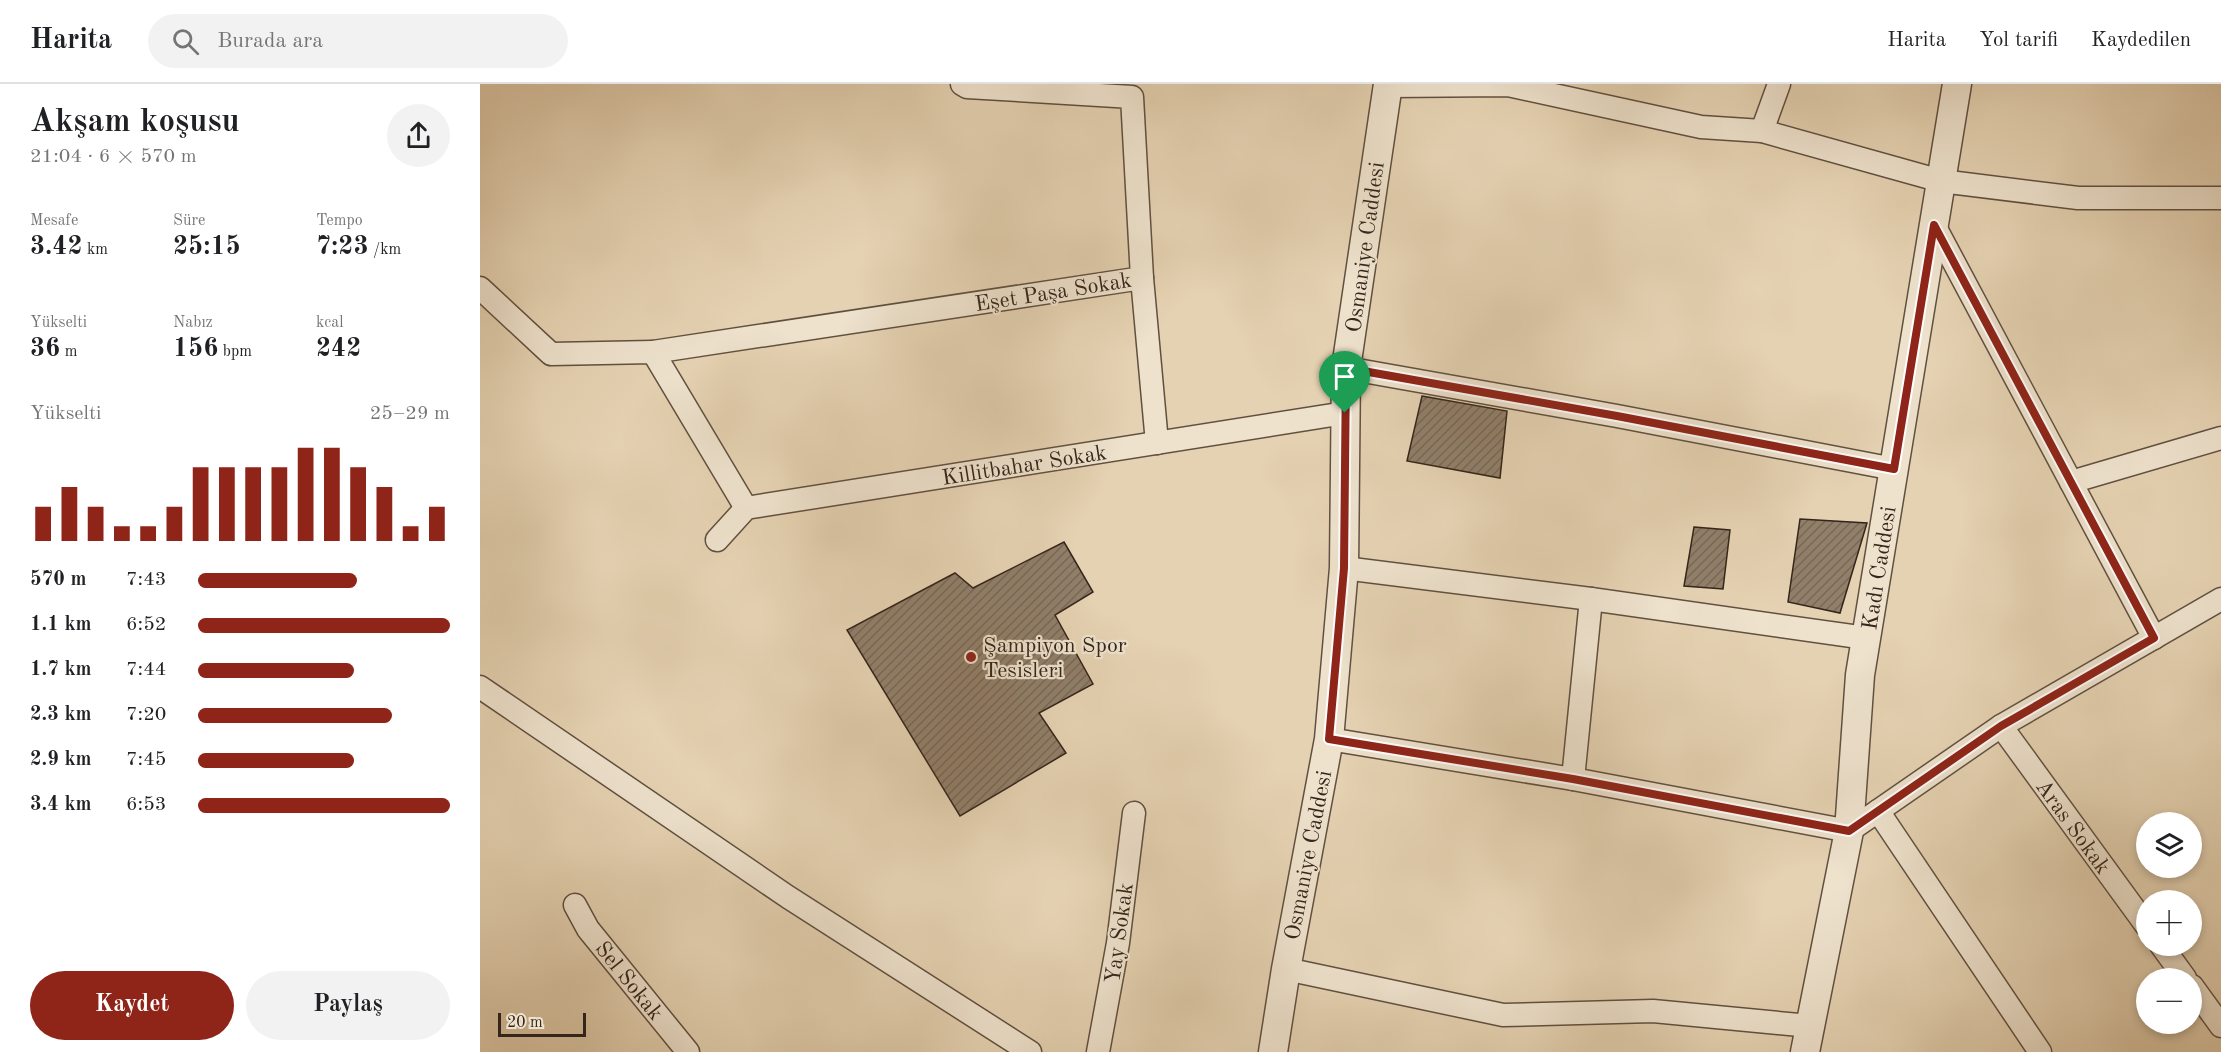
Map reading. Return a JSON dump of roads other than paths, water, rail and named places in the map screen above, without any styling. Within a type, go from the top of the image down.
[{"type":"street","points":[[1762,131],[1779,84]]},
{"type":"street","name":"Kadı Caddesi","points":[[1808,1039],[1849,831],[1860,675],[1957,84]]},
{"type":"street","name":"Eşet Paşa Sokak","points":[[480,288],[551,354],[653,352],[1142,278],[1132,97],[966,85]]},
{"type":"street","points":[[1388,85],[1508,85],[1701,127],[1762,131],[1941,181],[2078,198],[2221,198]]},
{"type":"street","name":"Osmaniye Caddesi","points":[[1273,1052],[1286,969],[1329,739],[1344,568],[1346,368],[1388,85]]},
{"type":"street","points":[[1934,225],[2154,638]]},
{"type":"street","points":[[1142,278],[1157,443]]},
{"type":"street","points":[[653,352],[746,508],[717,540]]},
{"type":"street","points":[[1346,368],[1617,416],[1894,469]]},
{"type":"street","name":"Killitbahar Sokak","points":[[746,508],[1345,413]]},
{"type":"street","points":[[2071,482],[2221,438]]},
{"type":"street","points":[[1344,568],[1591,599],[1866,638]]},
{"type":"street","points":[[1573,779],[1591,599]]},
{"type":"street","points":[[1329,739],[1573,779],[1849,831],[2001,726],[2221,599]]},
{"type":"street","points":[[480,687],[789,897],[1030,1052]]},
{"type":"street","name":"Aras Sokak","points":[[2001,726],[2136,911]]},
{"type":"street","points":[[1878,811],[2040,1052]]},
{"type":"street","name":"Yay Sokak","points":[[1098,1052],[1118,943],[1134,813]]},
{"type":"street","name":"Sel Sokak","points":[[575,906],[588,929],[688,1052]]},
{"type":"street","points":[[2169,956],[2178,968]]},
{"type":"street","points":[[1286,969],[1503,1015],[1653,1011],[1808,1039]]},
{"type":"street","points":[[2202,1000],[2221,1026]]},
{"type":"place","name":"Şampiyon Spor Tesisleri","points":[[971,657]]}]
